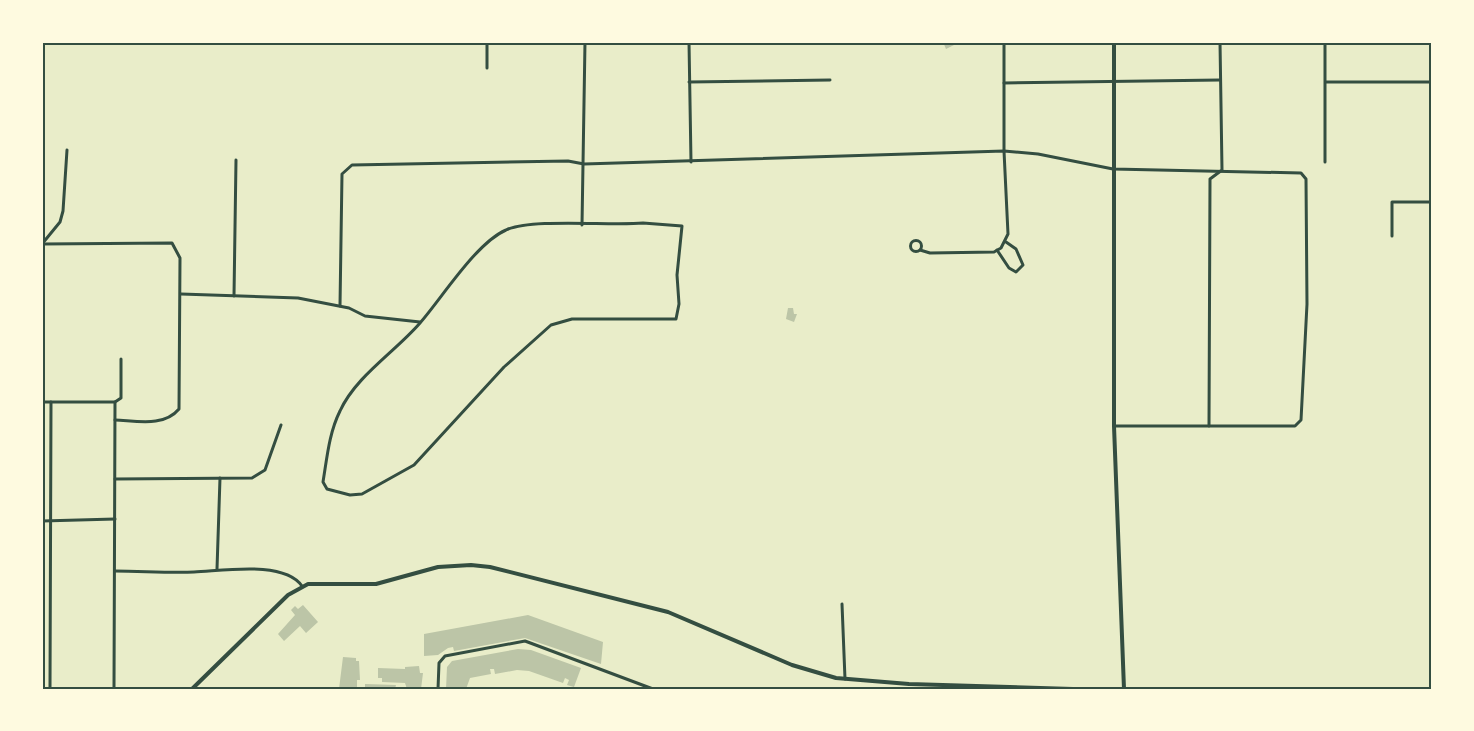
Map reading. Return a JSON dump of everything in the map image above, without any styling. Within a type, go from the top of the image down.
[{"type":"main road","points":[[1114,42],[1114,426],[1124,689]]},
{"type":"main road","points":[[192,689],[288,594],[302,586],[317,583],[376,584],[438,567],[471,565],[490,567],[669,612],[792,665],[845,679],[909,686],[1072,689]]},
{"type":"street","points":[[487,42],[487,68]]},
{"type":"street","points":[[582,225],[585,42]]},
{"type":"street","points":[[689,42],[691,162]]},
{"type":"street","points":[[920,250],[941,253],[997,250],[1006,242],[1008,234],[1004,151],[1004,42]]},
{"type":"street","points":[[1220,42],[1222,170]]},
{"type":"street","points":[[1325,42],[1325,162]]},
{"type":"street","points":[[689,82],[830,80]]},
{"type":"street","points":[[1004,84],[1220,80]]},
{"type":"street","points":[[1326,82],[1432,82]]},
{"type":"street","points":[[42,244],[60,222],[63,212],[67,150]]},
{"type":"street","points":[[340,306],[342,259],[339,223],[342,174],[352,165],[568,161],[584,164],[691,162],[1004,151],[1038,154],[1113,170],[1301,173],[1306,179],[1307,294],[1301,420],[1294,426],[1114,426]]},
{"type":"street","points":[[234,296],[236,160]]},
{"type":"street","points":[[1209,426],[1210,179],[1222,170]]},
{"type":"street","points":[[1392,236],[1392,202],[1432,202]]},
{"type":"street","points":[[643,223],[682,226],[677,275],[679,304],[676,319],[572,319],[551,325],[504,367],[414,465],[362,494],[336,492],[322,482],[332,432],[340,410],[351,393],[420,322],[483,248],[507,230],[531,224],[643,223]]},
{"type":"street","points":[[997,250],[1009,268],[1016,272],[1021,269],[1022,257],[1006,242]]},
{"type":"street","points":[[42,244],[172,243],[180,258],[179,409],[171,418],[150,422],[115,420]]},
{"type":"street","points":[[181,294],[298,298],[340,306],[365,316],[420,322]]},
{"type":"street","points":[[42,402],[116,402],[121,398],[121,359]]},
{"type":"street","points":[[50,689],[51,402]]},
{"type":"street","points":[[114,689],[116,402]]},
{"type":"street","points":[[115,479],[260,476],[265,470],[281,425]]},
{"type":"street","points":[[218,570],[220,478]]},
{"type":"street","points":[[42,521],[115,519]]},
{"type":"street","points":[[115,571],[257,569],[298,579],[302,586]]},
{"type":"street","points":[[842,604],[845,679]]},
{"type":"street","points":[[438,689],[439,663],[445,656],[525,641],[653,689]]},
{"type":"building","points":[[943,42],[960,42],[946,49]]},
{"type":"building","points":[[788,308],[793,308],[794,314],[797,314],[794,322],[786,319]]},
{"type":"building","points":[[303,605],[318,622],[306,633],[300,626],[284,641],[278,634],[295,615],[291,610],[295,606],[298,609]]},
{"type":"building","points":[[528,615],[603,642],[601,664],[525,638],[454,651],[453,647],[438,655],[424,656],[424,634]]},
{"type":"building","points":[[518,649],[531,650],[581,668],[574,687],[567,685],[569,680],[565,678],[563,683],[529,671],[517,670],[495,674],[494,669],[490,669],[491,674],[470,678],[466,689],[446,689],[447,667],[452,661]]},
{"type":"building","points":[[343,657],[356,658],[356,661],[359,661],[360,680],[357,680],[357,689],[339,689]]},
{"type":"building","points":[[419,666],[420,673],[423,673],[421,689],[407,689],[405,683],[382,682],[382,678],[378,678],[378,668],[405,669],[405,667]]},
{"type":"building","points":[[365,684],[396,685],[395,689],[365,689]]}]
